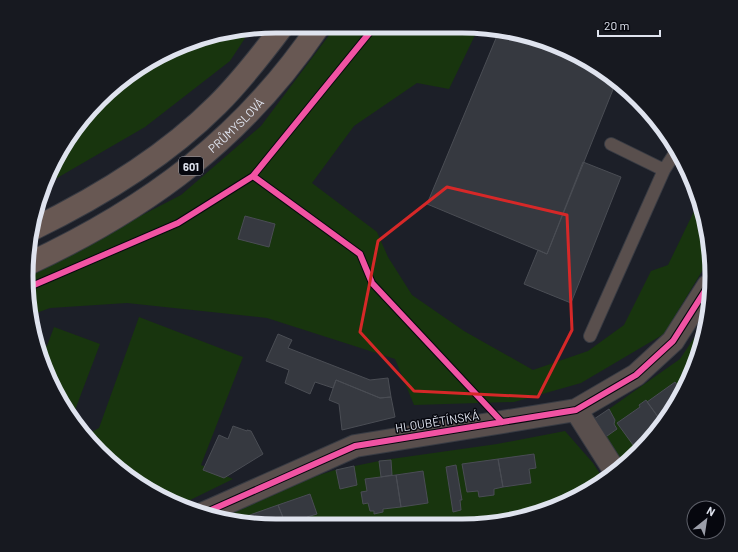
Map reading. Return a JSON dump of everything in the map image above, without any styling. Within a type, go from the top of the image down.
[{"type":"main road","name":"601","points":[[39,226],[107,189],[175,142],[216,106],[277,33]]},
{"type":"main road","name":"PRŮMYSLOVÁ","points":[[34,261],[59,249],[130,209],[175,179],[212,150],[238,125],[276,84],[314,33]]},
{"type":"street","name":"HLOUBĚTÍNSKÁ","points":[[211,510],[355,446],[576,410],[636,375],[673,341],[704,292]]},
{"type":"street","points":[[576,410],[612,467]]},
{"type":"lane","points":[[611,144],[664,170]]},
{"type":"lane","points":[[590,336],[664,170],[673,156]]},
{"type":"highlighted area","points":[[447,187],[567,215],[572,330],[538,397],[414,391],[360,332],[378,241]]},
{"type":"green space","points":[[331,33],[476,34],[449,89],[417,83],[354,126],[312,183],[377,232],[388,257],[412,295],[464,331],[533,370],[588,351],[624,325],[651,271],[668,265],[695,208],[703,244],[704,267],[664,334],[581,383],[514,402],[414,405],[395,359],[267,318],[127,303],[50,308],[36,313],[33,271],[181,195],[261,126]],"holes":[[[245,216],[275,224],[239,239]]]},
{"type":"green space","points":[[247,35],[230,61],[145,127],[52,181],[66,154],[83,128],[104,104],[128,83],[154,66],[183,51],[213,41]]},
{"type":"green space","points":[[139,317],[243,357],[201,465],[233,479],[186,502],[183,501],[141,478],[116,459],[90,433],[99,428]]},
{"type":"green space","points":[[54,327],[100,344],[74,412],[51,369],[43,344],[47,346]]},
{"type":"green space","points":[[698,331],[687,369],[678,386],[675,382],[647,402],[646,400],[639,405],[640,407],[617,423],[635,447],[616,464],[600,441],[617,429],[614,424],[615,420],[609,409],[680,359]]},
{"type":"green space","points":[[565,431],[593,463],[601,475],[555,501],[525,511],[494,517],[462,519],[308,519],[307,517],[317,514],[309,494],[248,516],[248,517],[221,513],[273,490],[335,470],[384,460],[497,444]],"holes":[[[534,454],[536,468],[529,469],[531,483],[494,489],[494,495],[479,497],[478,491],[467,492],[462,464]],[[390,460],[392,475],[423,471],[428,503],[383,509],[383,512],[374,514],[374,511],[370,511],[368,503],[363,503],[361,492],[367,491],[365,479],[381,477],[379,462]],[[456,465],[462,500],[460,500],[461,510],[453,511],[446,467]]]},
{"type":"building","points":[[497,36],[523,41],[580,64],[614,86],[547,254],[427,204]]},
{"type":"building","points":[[583,162],[621,177],[571,303],[524,284],[538,250],[547,254]]},
{"type":"building","points":[[245,216],[275,224],[269,247],[238,239]]},
{"type":"building","points":[[278,334],[292,340],[288,348],[370,380],[388,378],[391,397],[380,398],[336,380],[333,388],[315,382],[310,394],[285,383],[289,370],[266,361]]},
{"type":"building","points":[[336,380],[380,398],[391,397],[395,417],[342,430],[339,404],[329,400]]},
{"type":"building","points":[[675,382],[678,386],[659,418],[647,402]]},
{"type":"building","points":[[646,400],[659,418],[635,447],[617,423],[640,407],[639,405]]},
{"type":"building","points":[[609,409],[615,420],[614,424],[617,429],[600,441],[594,419]]},
{"type":"building","points":[[233,426],[251,431],[263,454],[224,478],[203,470],[219,435],[228,439]]},
{"type":"building","points":[[534,454],[536,468],[529,469],[531,483],[503,487],[498,459]]},
{"type":"building","points":[[498,459],[503,487],[494,489],[494,495],[479,497],[478,491],[467,492],[462,464]]},
{"type":"building","points":[[391,460],[392,475],[381,477],[379,461]]},
{"type":"building","points":[[456,465],[462,500],[460,500],[461,510],[453,512],[446,467]]},
{"type":"building","points":[[354,466],[357,485],[340,489],[336,470]]},
{"type":"building","points":[[423,471],[428,503],[401,507],[396,475]]},
{"type":"building","points":[[396,475],[401,507],[383,509],[383,512],[374,514],[374,511],[370,511],[368,503],[363,504],[361,492],[367,491],[365,479]]},
{"type":"building","points":[[310,494],[317,514],[307,517],[308,519],[284,519],[278,505]]},
{"type":"building","points":[[278,505],[284,519],[247,517],[247,516]]},
{"type":"cycle path","points":[[34,285],[178,223],[253,176],[369,33]]},
{"type":"cycle path","points":[[253,176],[360,254],[372,283],[502,422]]},
{"type":"cycle path","points":[[211,510],[355,446],[576,410],[636,375],[673,341],[704,292]]}]
